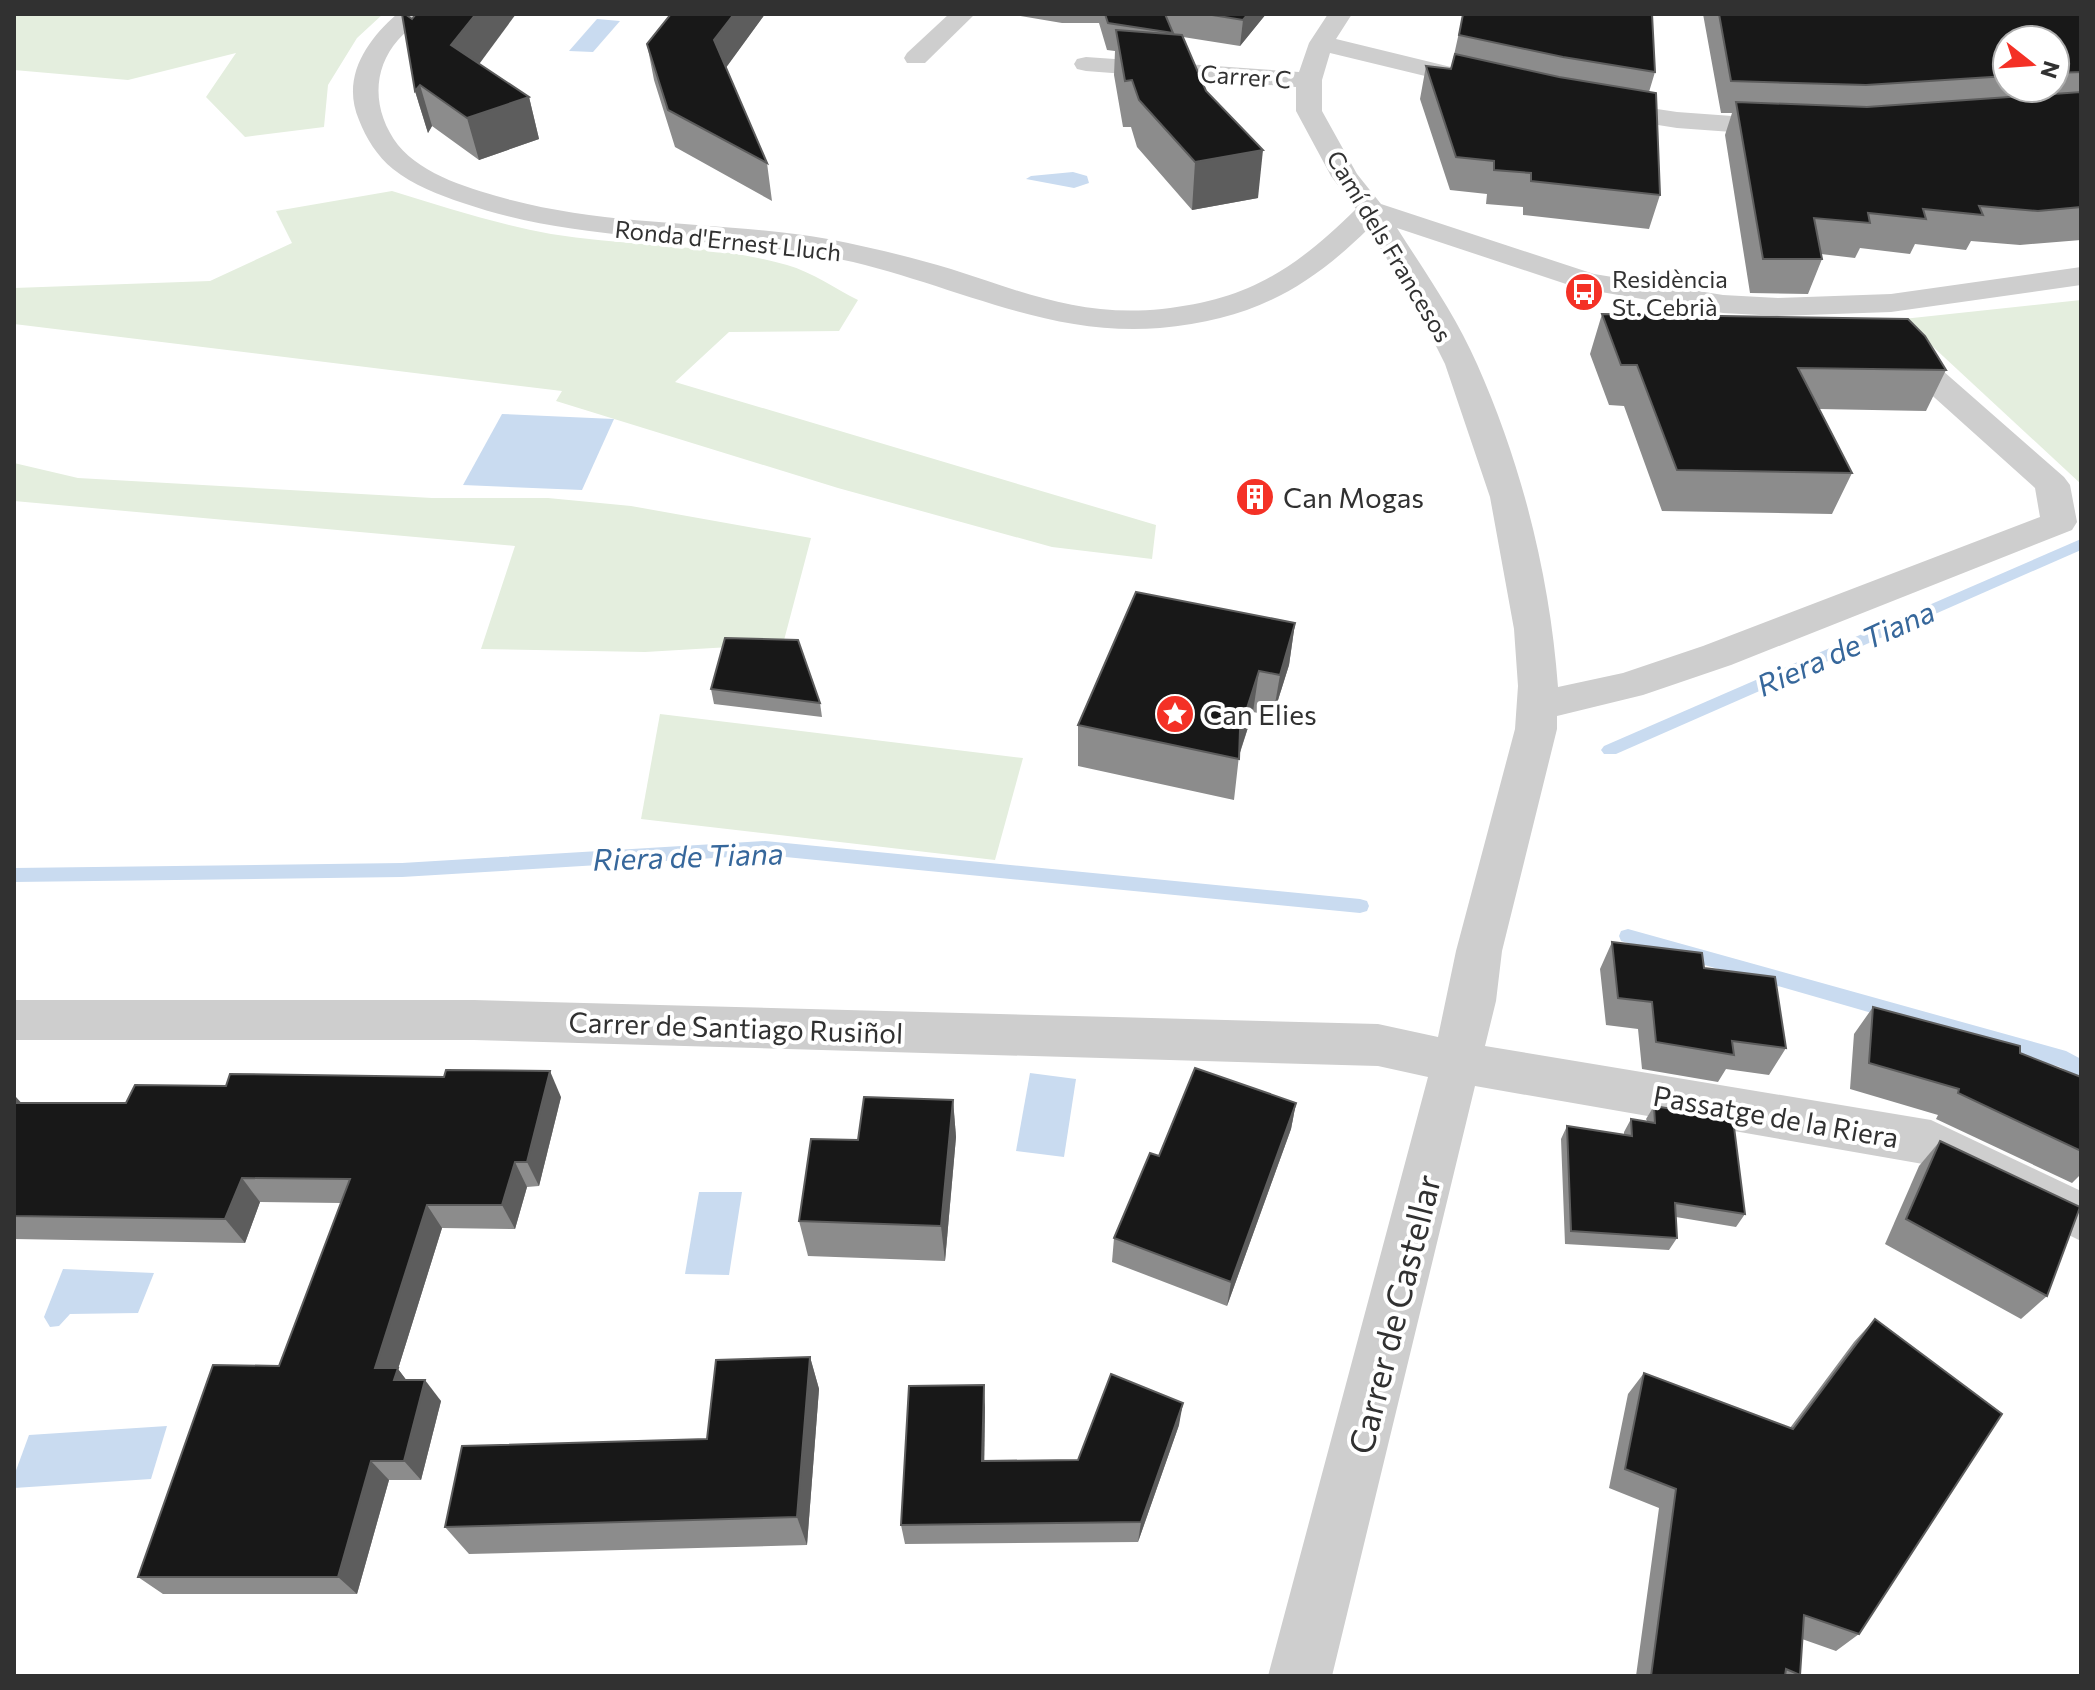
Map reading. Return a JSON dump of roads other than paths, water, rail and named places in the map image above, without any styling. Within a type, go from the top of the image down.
[{"type":"street","name":"Ronda d'Ernest Lluch","points":[[411,14],[396,26],[377,50],[364,74],[365,107],[381,140],[394,157],[439,185],[498,207],[578,224],[720,234],[819,247],[943,276],[1024,305],[1066,315],[1117,319],[1178,316],[1244,303],[1285,283],[1371,210]]},
{"type":"street","points":[[916,58],[963,14]]},
{"type":"street","name":"Camí dels Francesos","points":[[1340,14],[1321,43],[1309,80],[1309,111],[1345,176],[1371,210],[1428,300],[1461,364],[1508,497],[1533,629],[1536,729],[1479,951]]},
{"type":"street","points":[[1321,43],[1512,89]]},
{"type":"street","name":"Carrer C","points":[[1086,64],[1309,80]]},
{"type":"street","points":[[1572,103],[1677,120],[1807,128]]},
{"type":"street","name":"Ronda d'Ernest Lluch","points":[[1316,258],[1337,209],[1345,176]]},
{"type":"street","points":[[1371,210],[1589,282],[1723,304],[1778,307],[1891,303],[2081,276]]},
{"type":"street","points":[[1537,705],[1593,697],[1642,684],[1906,585],[2059,522],[2052,485],[1907,356]]},
{"type":"street","name":"Carrer de Castellar","points":[[1300,1676],[1472,1001],[1479,951]]},
{"type":"street","name":"Carrer de Santiago Rusiñol","points":[[14,1020],[474,1020],[1362,1044],[1456,1062]]},
{"type":"street","name":"Passatge de la Riera","points":[[1456,1062],[1931,1143],[2081,1217]]},
{"type":"water","points":[[597,19],[620,21],[593,52],[569,51]]},
{"type":"water","points":[[1073,172],[1087,176],[1089,183],[1074,188],[1026,179],[1031,176]]},
{"type":"water","points":[[502,414],[614,419],[582,490],[463,485]]},
{"type":"water","points":[[1030,1073],[1076,1079],[1064,1157],[1016,1151]]},
{"type":"water","points":[[699,1192],[742,1192],[729,1275],[685,1274]]},
{"type":"water","points":[[63,1269],[154,1273],[138,1313],[70,1314],[59,1326],[50,1327],[44,1317]]},
{"type":"water","points":[[167,1426],[151,1479],[14,1488],[14,1476],[29,1435]]},
{"type":"waterway","name":"Riera de Tiana","points":[[1610,750],[2081,544]]},
{"type":"waterway","name":"Riera de Tiana","points":[[14,875],[402,870],[765,848],[1360,906]]},
{"type":"waterway","points":[[1628,936],[2066,1060],[2081,1070]]},
{"type":"place","name":"Residència St. Cebrià","points":[[1584,292]]},
{"type":"place","name":"Can Mogas","points":[[1255,497]]},
{"type":"place","name":"Can Elies","points":[[1175,714]]}]
